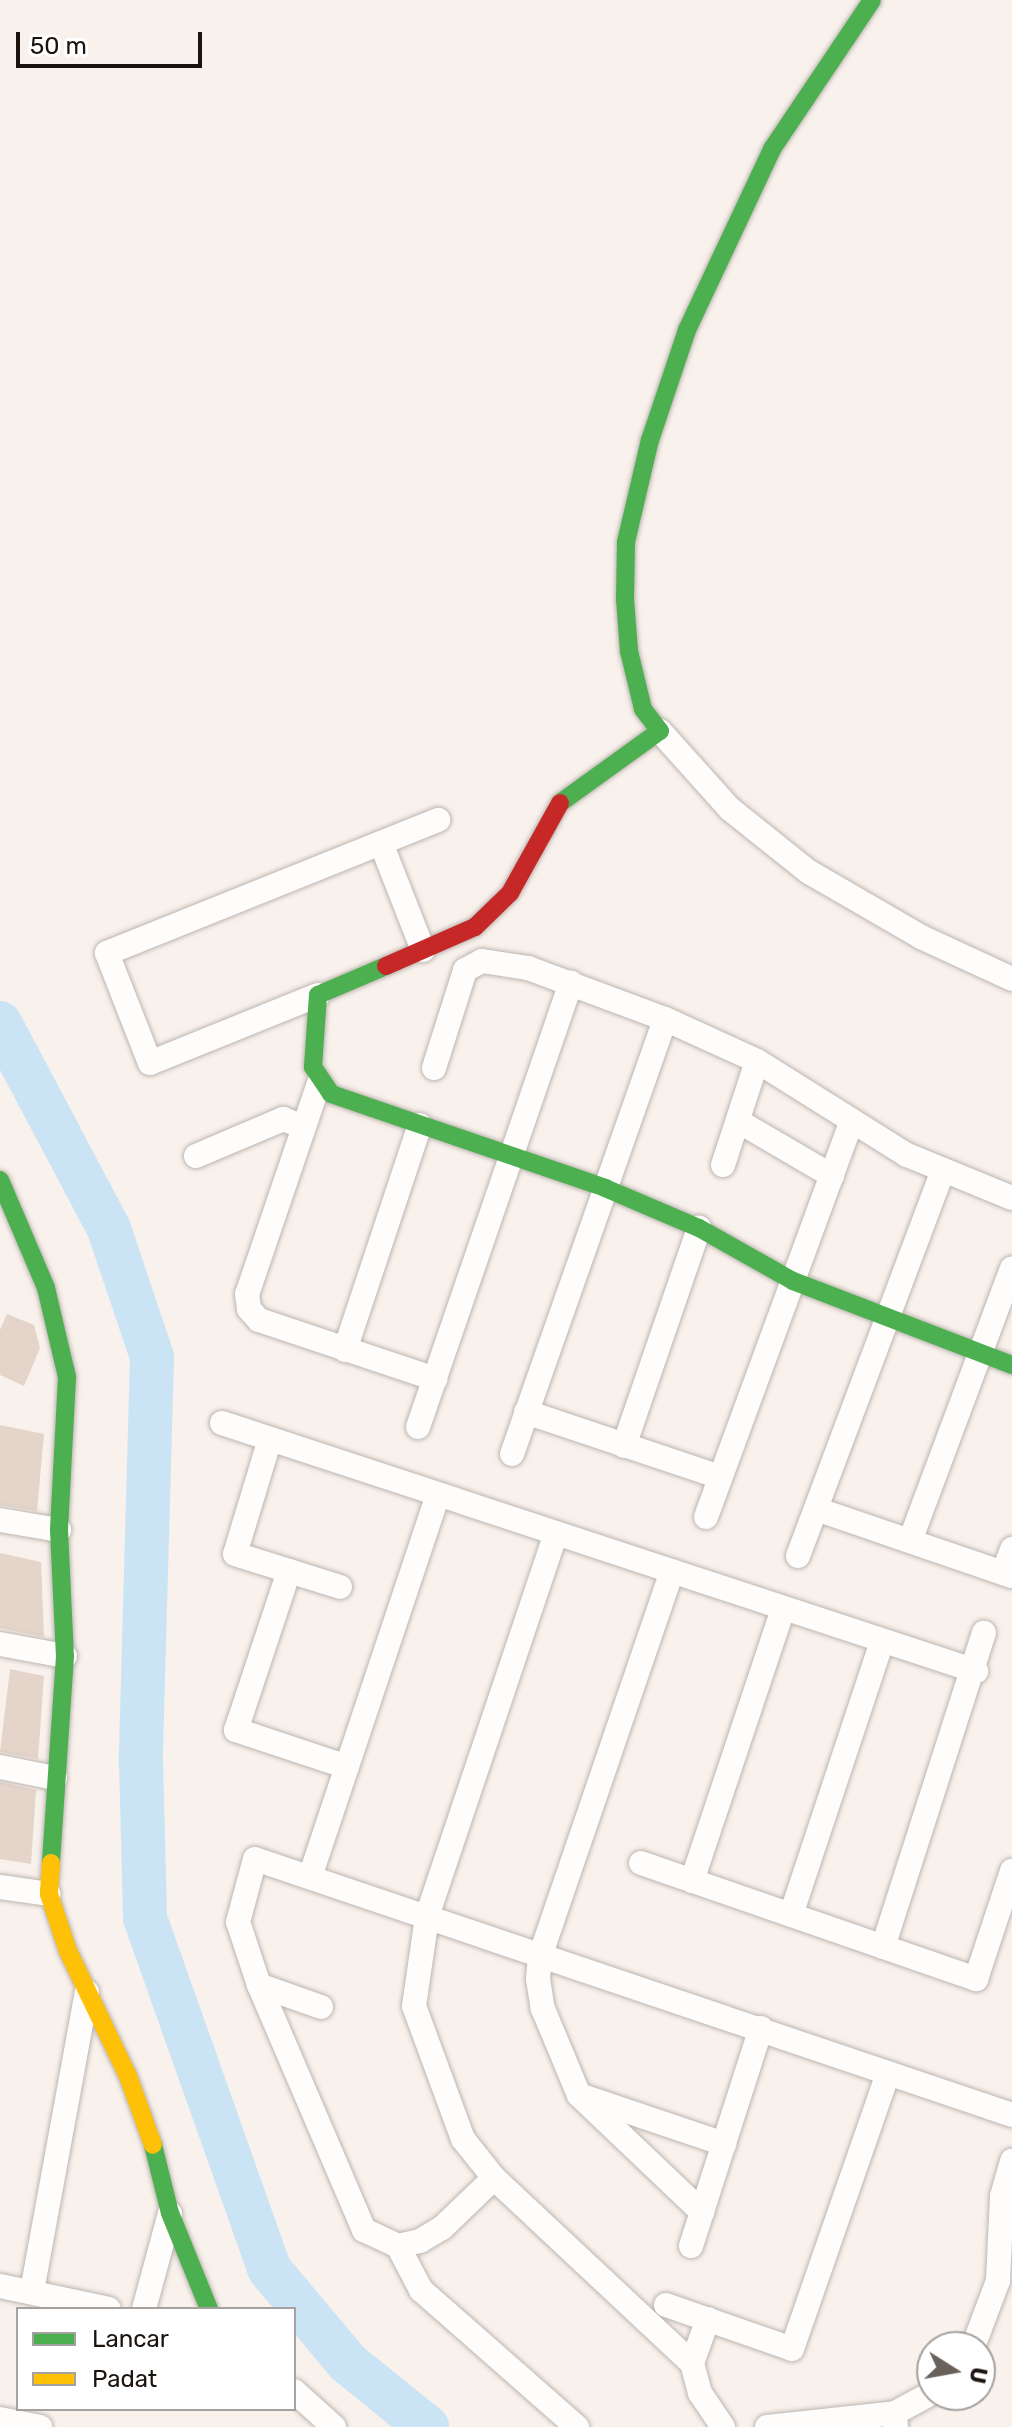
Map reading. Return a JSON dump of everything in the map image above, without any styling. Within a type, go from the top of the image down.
[{"type":"street","points":[[872,0],[766,162],[687,330],[650,440],[626,542],[625,599],[629,651],[643,709],[730,809],[809,872],[921,937],[1012,979]]},
{"type":"street","points":[[438,820],[107,953],[150,1063],[475,927],[510,893],[563,798],[660,731]]},
{"type":"street","points":[[381,843],[423,950]]},
{"type":"street","points":[[434,1068],[465,970],[482,961],[528,968],[665,1019],[757,1061],[852,1121],[943,1170],[1012,1198]]},
{"type":"street","points":[[418,1427],[571,983]]},
{"type":"street","points":[[318,995],[313,1067],[319,1083],[331,1094],[605,1188],[699,1228],[793,1281],[886,1320],[1012,1365]]},
{"type":"street","points":[[512,1454],[665,1019]]},
{"type":"street","points":[[723,1165],[757,1061]]},
{"type":"street","points":[[319,1083],[247,1294],[249,1309],[259,1320],[435,1379]]},
{"type":"street","points":[[196,1156],[283,1119],[304,1127]]},
{"type":"street","points":[[738,1121],[832,1176]]},
{"type":"street","points":[[706,1517],[852,1121]]},
{"type":"street","points":[[345,1350],[420,1125]]},
{"type":"street","points":[[798,1556],[943,1170]]},
{"type":"street","points":[[1,1190],[46,1288],[67,1377],[59,1530],[65,1656],[49,1894],[87,1992],[133,2088],[160,2165],[170,2213],[208,2307]]},
{"type":"street","points":[[624,1446],[699,1228]]},
{"type":"street","points":[[910,1541],[1012,1268]]},
{"type":"street","points":[[526,1412],[720,1477]]},
{"type":"street","points":[[222,1423],[976,1671]]},
{"type":"street","points":[[270,1439],[235,1554],[340,1587]]},
{"type":"street","points":[[310,1877],[438,1495]]},
{"type":"street","points":[[816,1509],[1008,1574],[1012,1549]]},
{"type":"street","points":[[0,1520],[59,1530]]},
{"type":"street","points":[[556,1533],[427,1917],[414,2006],[463,2139],[494,2178],[692,2363],[700,2393],[723,2427]]},
{"type":"street","points":[[289,1571],[236,1730],[347,1767]]},
{"type":"street","points":[[672,1571],[540,1956],[543,2009],[579,2095],[702,2212]]},
{"type":"street","points":[[692,1881],[783,1609]]},
{"type":"street","points":[[883,1947],[976,1671],[984,1633]]},
{"type":"street","points":[[791,1915],[882,1641]]},
{"type":"street","points":[[0,1644],[65,1656]]},
{"type":"street","points":[[0,1767],[55,1778]]},
{"type":"street","points":[[577,2427],[421,2290],[398,2246],[364,2230],[259,1985],[238,1922],[255,1859],[1012,2115]]},
{"type":"street","points":[[641,1863],[976,1979],[1012,1871]]},
{"type":"street","points":[[0,1887],[49,1894]]},
{"type":"street","points":[[259,1985],[321,2007]]},
{"type":"street","points":[[32,2291],[87,1992]]},
{"type":"street","points":[[691,2246],[761,2028]]},
{"type":"street","points":[[666,2305],[792,2349],[888,2073]]},
{"type":"street","points":[[579,2095],[724,2144]]},
{"type":"street","points":[[979,2331],[998,2281],[1002,2196],[1012,2160]]},
{"type":"street","points":[[398,2246],[442,2228],[494,2178]]},
{"type":"street","points":[[145,2307],[170,2213]]},
{"type":"street","points":[[0,2286],[100,2307]]},
{"type":"street","points":[[692,2363],[708,2319]]},
{"type":"street","points":[[296,2393],[334,2427]]},
{"type":"street","points":[[767,2427],[896,2420],[916,2405]]},
{"type":"street","points":[[0,2419],[40,2427]]},
{"type":"building","points":[[7,1314],[34,1325],[40,1348],[24,1386],[0,1375],[0,1330]]},
{"type":"building","points":[[0,1425],[44,1434],[37,1511],[0,1505]]},
{"type":"building","points":[[0,1553],[41,1562],[44,1637],[0,1628]]},
{"type":"building","points":[[10,1669],[44,1676],[38,1759],[0,1752]]},
{"type":"building","points":[[0,1782],[36,1790],[31,1864],[0,1859]]},
{"type":"waterway","points":[[0,1023],[109,1229],[152,1357],[141,1762],[145,1918],[269,2269],[348,2363],[427,2427]]},
{"type":"traffic: fast","points":[[560,803],[660,731],[643,709],[629,651],[625,599],[626,542],[650,440],[687,330],[772,149],[872,0]]},
{"type":"traffic: fast","points":[[386,966],[318,995],[313,1067],[331,1094],[605,1188],[699,1228],[793,1281],[1012,1365]]},
{"type":"traffic: fast","points":[[0,1180],[46,1288],[67,1377],[59,1530],[65,1656],[51,1863]]},
{"type":"traffic: fast","points":[[153,2145],[170,2213],[208,2307]]},
{"type":"traffic: slow","points":[[51,1863],[49,1894],[68,1951],[128,2076],[153,2145]]},
{"type":"traffic: jam","points":[[386,966],[475,927],[510,893],[560,803]]}]
